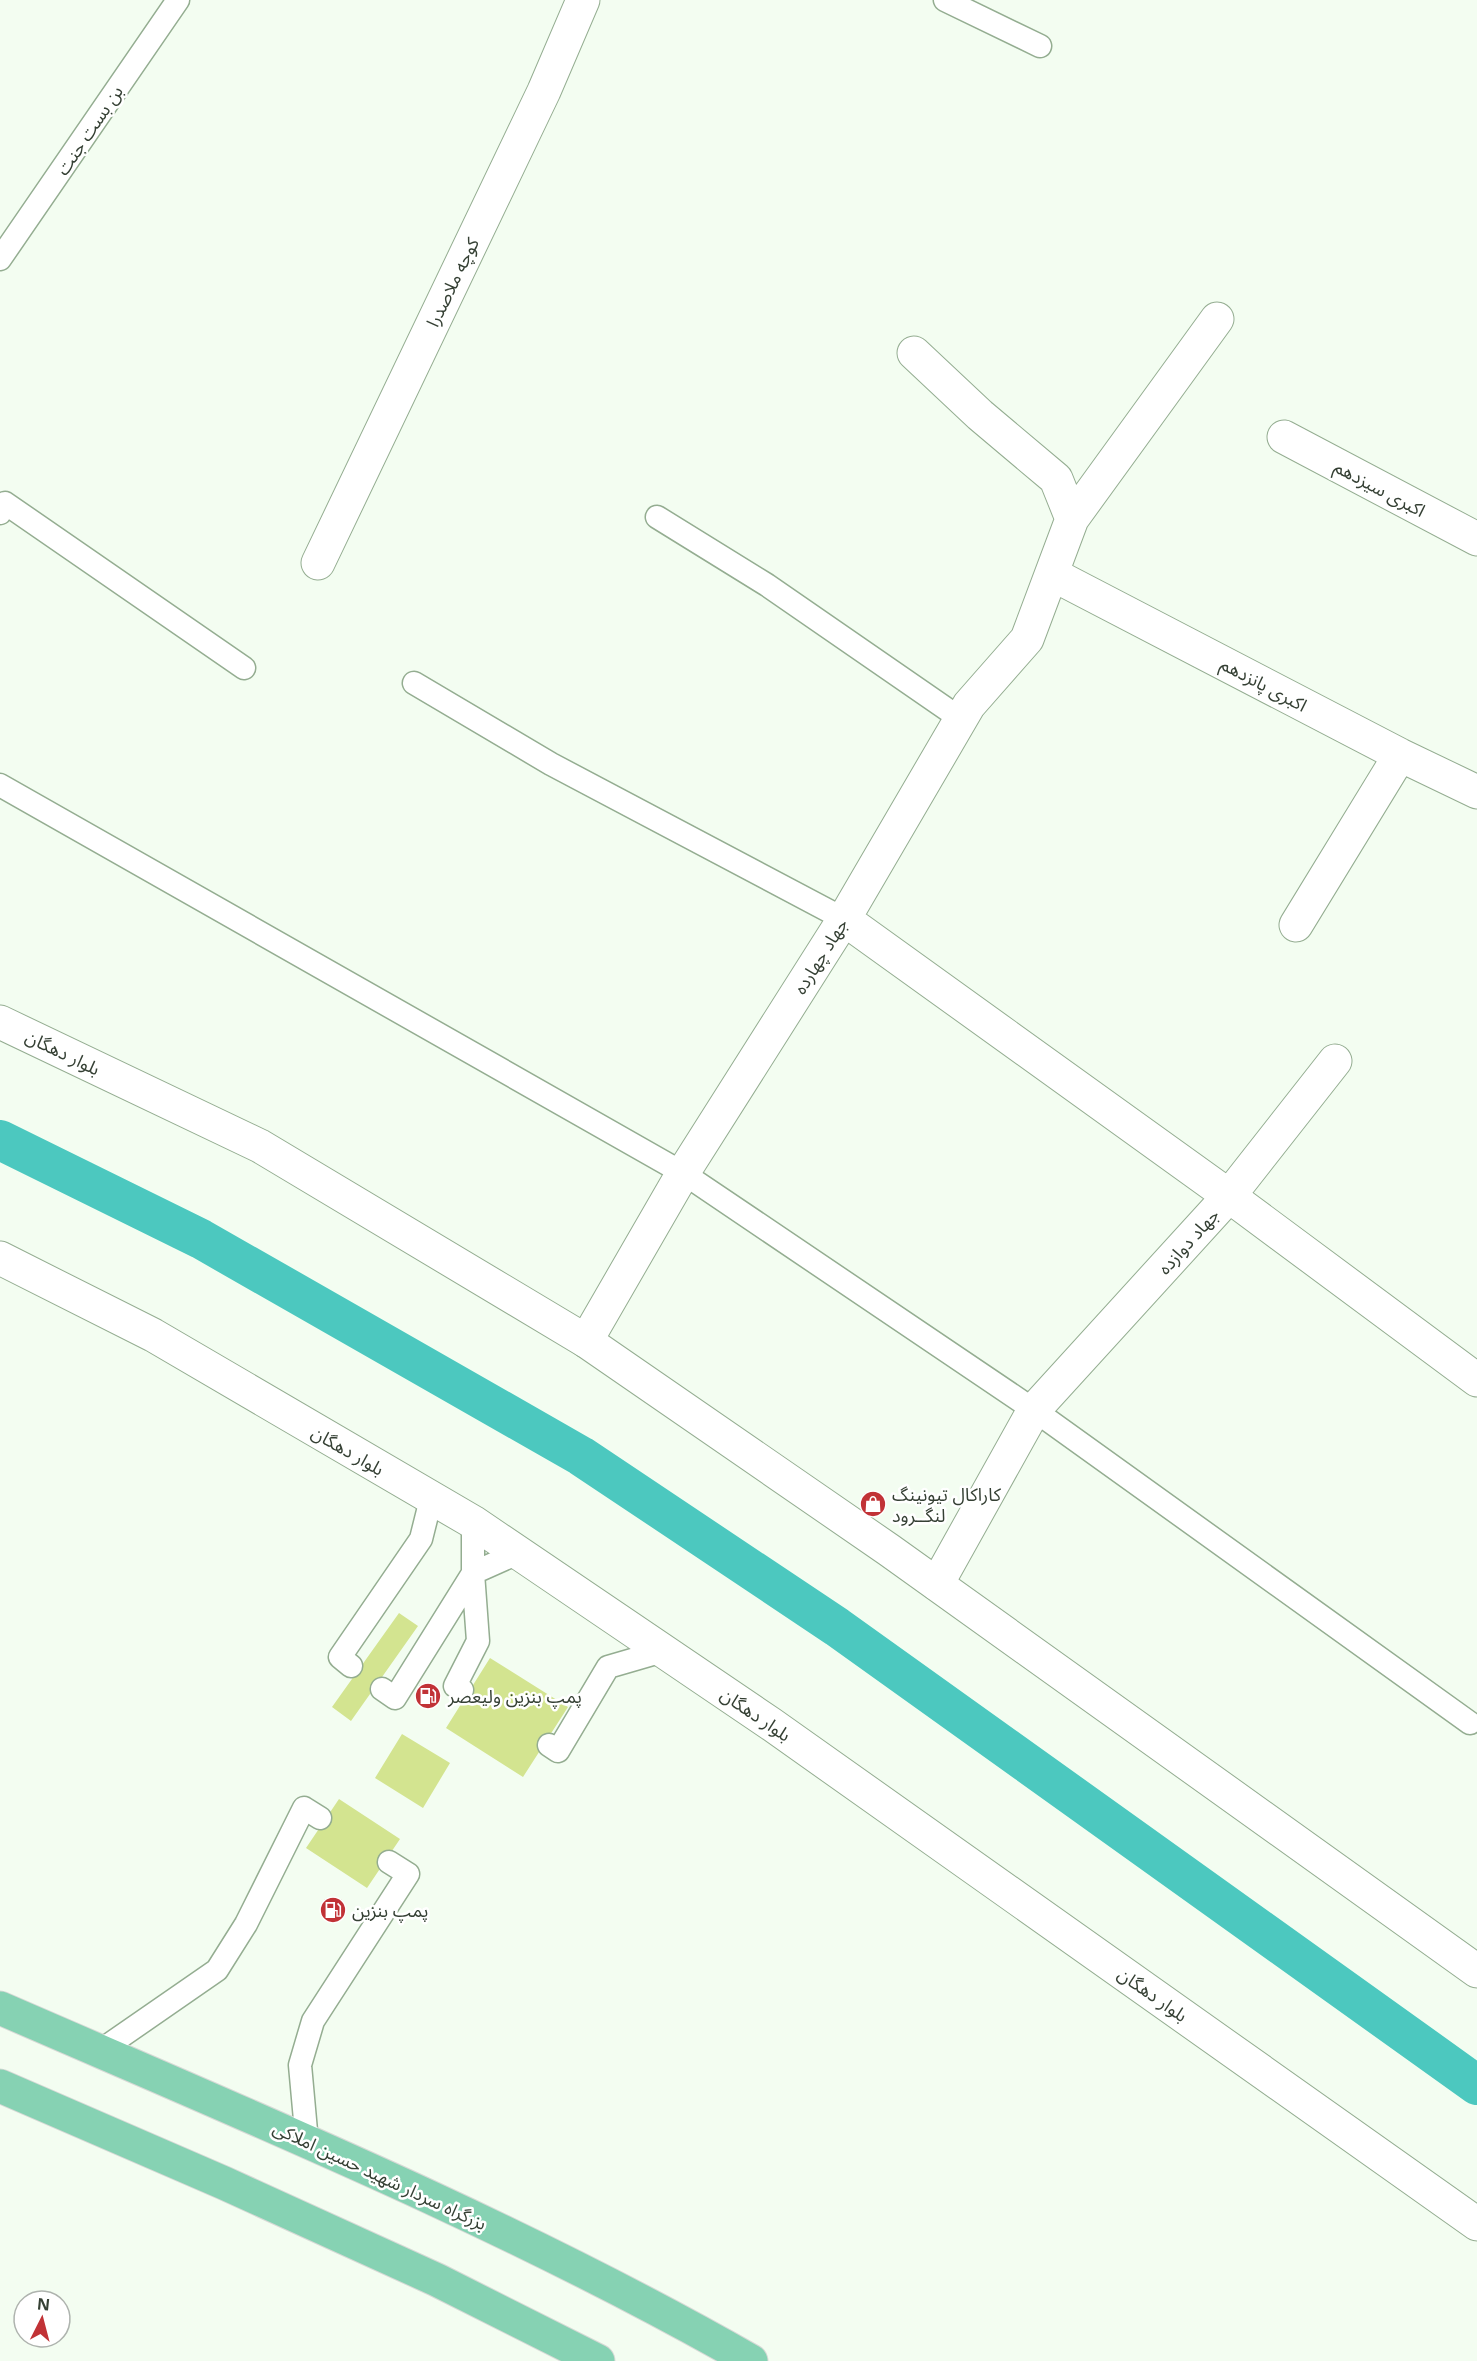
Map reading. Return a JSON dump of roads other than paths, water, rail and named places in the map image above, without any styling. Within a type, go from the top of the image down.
[{"type":"highway","name":"بزرگراه سردار شهید حسین املاکی","points":[[0,2008],[307,2142],[492,2226],[677,2319],[751,2361]]},
{"type":"highway","points":[[0,2086],[234,2188],[426,2276],[598,2361]]},
{"type":"street","name":"کوچه ملاصدرا","points":[[318,563],[544,91],[584,0]]},
{"type":"street","name":"جهاد چهارده","points":[[586,1341],[683,1173],[844,919],[969,705],[1027,639],[1072,519],[1217,319]]},
{"type":"street","points":[[914,353],[980,415],[1056,479],[1072,519]]},
{"type":"street","name":"اکبری سیزدهم","points":[[1284,437],[1477,539]]},
{"type":"street","name":"اکبری پانزدهم","points":[[1052,574],[1400,755],[1477,792]]},
{"type":"street","points":[[1296,925],[1400,755]]},
{"type":"street","name":"جهاد دوازده","points":[[844,919],[1229,1196],[1034,1410],[937,1584]]},
{"type":"street","name":"بلوار دهگان","points":[[0,1022],[260,1146],[586,1341],[937,1584],[1477,1971]]},
{"type":"street","points":[[1335,1061],[1229,1196],[1477,1380]]},
{"type":"street","name":"بلوار دهگان","points":[[0,1257],[153,1335],[473,1522],[771,1724],[1477,2224]]},
{"type":"lane","name":"بن بست جنت","points":[[0,260],[178,0]]},
{"type":"lane","points":[[945,0],[1040,46]]},
{"type":"lane","points":[[0,513],[5,503],[244,668]]},
{"type":"lane","points":[[657,517],[768,585],[961,719]]},
{"type":"lane","points":[[414,683],[551,764],[844,919]]},
{"type":"lane","points":[[0,785],[683,1173],[1034,1410],[1470,1723]]},
{"type":"lane","points":[[351,1666],[340,1657],[421,1539],[431,1498]]},
{"type":"lane","points":[[462,1690],[455,1686],[478,1641],[472,1573],[473,1522]]},
{"type":"lane","points":[[382,1689],[395,1698],[472,1573],[519,1553]]},
{"type":"lane","points":[[549,1744],[558,1751],[608,1667],[663,1651]]},
{"type":"lane","points":[[100,2051],[217,1970],[246,1924],[304,1808],[320,1818]]},
{"type":"lane","points":[[307,2142],[300,2065],[303,2054],[313,2021],[408,1874],[389,1862]]},
{"type":"waterway","points":[[0,1140],[201,1239],[581,1456],[837,1627],[1477,2085]]},
{"type":"place","name":"کاراکال تیونینگ لنگــرود","points":[[873,1504]]},
{"type":"place","name":"پمپ بنزین ولیعصر","points":[[428,1696]]},
{"type":"place","name":"پمپ بنزین","points":[[333,1910]]}]
